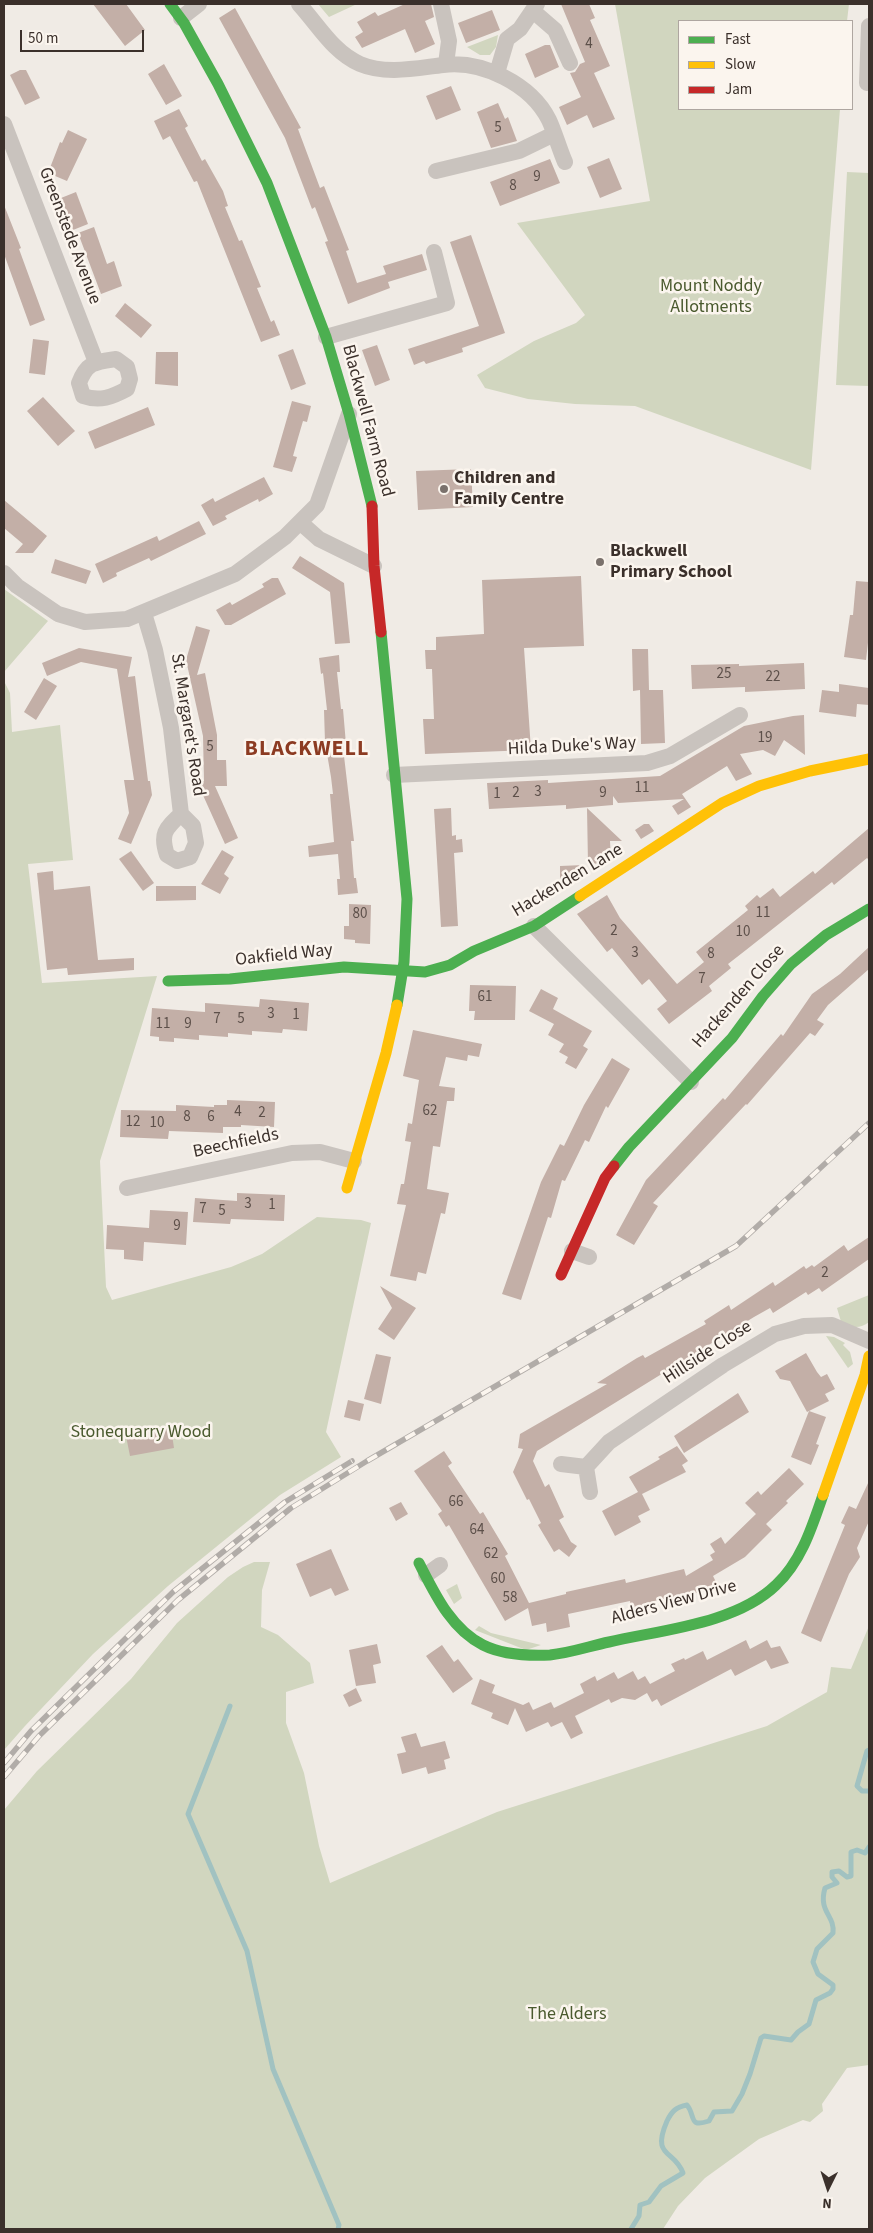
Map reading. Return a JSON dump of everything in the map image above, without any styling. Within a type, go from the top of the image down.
[{"type":"street","name":"Blackwell Farm Road","points":[[170,4],[181,18],[218,84],[267,183],[326,337],[349,414],[372,504],[374,566],[407,899],[403,972]]},
{"type":"street","points":[[181,18],[199,4]]},
{"type":"street","points":[[299,4],[341,54],[363,65],[390,70],[446,64],[472,67],[497,73],[519,86],[536,102],[548,119],[565,162]]},
{"type":"street","points":[[442,4],[449,41],[446,64]]},
{"type":"street","points":[[497,73],[507,39],[520,29],[535,7],[555,30],[570,63]]},
{"type":"street","points":[[867,83],[869,26]]},
{"type":"street","name":"Greenstede Avenue","points":[[4,124],[96,362]]},
{"type":"street","points":[[436,171],[519,151],[554,134]]},
{"type":"street","points":[[326,337],[447,303],[434,252]]},
{"type":"street","points":[[4,573],[18,586],[58,614],[85,622],[126,619],[236,574],[301,523],[317,505],[349,414]]},
{"type":"street","points":[[301,523],[319,538],[374,566]]},
{"type":"street","name":"St. Margaret's Road","points":[[144,613],[155,650],[171,728],[181,814]]},
{"type":"street","name":"Hilda Duke's Way","points":[[394,775],[647,763],[670,756],[740,715]]},
{"type":"street","name":"Hackenden Lane","points":[[403,972],[425,972],[450,964],[474,951],[534,926],[722,803],[767,783],[810,771],[869,759]]},
{"type":"street","name":"Hackenden Close","points":[[561,1275],[605,1178],[629,1147],[732,1038],[763,996],[791,964],[826,934],[869,909]]},
{"type":"street","points":[[534,926],[691,1082]]},
{"type":"street","name":"Oakfield Way","points":[[168,981],[230,979],[344,967],[377,968],[403,972]]},
{"type":"street","points":[[347,1188],[386,1051],[403,972]]},
{"type":"street","name":"Beechfields","points":[[127,1188],[292,1153],[320,1152],[354,1161]]},
{"type":"street","points":[[572,1251],[589,1257]]},
{"type":"street","name":"Hillside Close","points":[[586,1467],[609,1442],[723,1365],[775,1334],[804,1326],[832,1325],[869,1341]]},
{"type":"street","name":"Alders View Drive","points":[[440,1565],[422,1569],[452,1621],[465,1634],[499,1652],[522,1655],[551,1655],[679,1626],[745,1607],[761,1598],[775,1586],[792,1566],[809,1536],[865,1375],[869,1356]]},
{"type":"street","points":[[561,1464],[586,1467],[590,1492]]},
{"type":"green space","points":[[318,4],[357,4],[329,17]]},
{"type":"green space","name":"Mount Noddy Allotments","points":[[615,4],[849,4],[847,20],[678,20],[678,110],[840,110],[811,470],[635,406],[575,404],[528,399],[485,388],[477,375],[534,341],[576,323],[585,315],[517,223],[650,201]]},
{"type":"green space","points":[[498,35],[496,47],[490,55],[480,55],[467,47]]},
{"type":"green space","points":[[847,172],[869,173],[869,386],[836,385]]},
{"type":"green space","points":[[4,589],[48,621],[4,672]]},
{"type":"green space","name":"Stonequarry Wood","points":[[4,681],[10,693],[12,732],[60,725],[73,860],[28,864],[42,983],[157,976],[100,1161],[106,1287],[112,1300],[231,1267],[262,1254],[317,1217],[361,1220],[371,1223],[326,1432],[341,1457],[280,1495],[168,1586],[93,1654],[4,1750]]},
{"type":"green space","points":[[869,1295],[869,1322],[860,1327],[842,1325],[837,1308]]},
{"type":"green space","points":[[826,1336],[834,1337],[845,1343],[843,1345],[850,1352],[853,1364],[848,1368]]},
{"type":"green space","name":"The Alders","points":[[254,1562],[270,1562],[262,1590],[261,1627],[278,1635],[310,1663],[314,1683],[286,1692],[286,1723],[304,1773],[319,1846],[330,1883],[497,1812],[767,1726],[827,1692],[831,1667],[851,1669],[869,1626],[869,2065],[847,2068],[822,2104],[823,2111],[810,2122],[803,2120],[759,2139],[705,2178],[678,2206],[663,2229],[4,2229],[4,1810],[37,1771],[131,1679],[177,1623],[228,1577]]},
{"type":"green space","points":[[457,1584],[462,1598],[454,1604],[446,1590]]},
{"type":"green space","points":[[479,1626],[491,1633],[541,1645],[526,1650],[475,1630]]},
{"type":"building","points":[[93,4],[126,4],[145,30],[125,46]]},
{"type":"building","points":[[405,4],[431,4],[434,17],[425,21],[435,44],[415,53],[405,29],[362,48],[355,37],[363,32],[357,22],[375,12],[378,16]]},
{"type":"building","points":[[561,4],[589,4],[595,18],[590,20],[610,66],[594,73],[615,119],[593,128],[587,115],[567,125],[559,107],[581,97],[570,73],[575,72],[580,64],[585,62]]},
{"type":"building","points":[[235,8],[301,128],[298,129],[320,188],[324,186],[349,250],[346,251],[357,283],[386,274],[383,266],[422,254],[427,270],[388,282],[390,288],[348,304],[325,242],[328,241],[315,207],[312,209],[285,138],[219,18]]},
{"type":"building","points":[[492,10],[500,30],[466,43],[458,23]]},
{"type":"building","points":[[545,45],[550,45],[559,67],[535,78],[525,54]]},
{"type":"building","points":[[164,64],[182,96],[166,105],[148,74]]},
{"type":"building","points":[[20,70],[26,70],[40,98],[25,105],[10,75]]},
{"type":"building","points":[[451,86],[461,110],[436,120],[426,96]]},
{"type":"building","points":[[498,103],[505,119],[508,117],[517,141],[491,148],[477,112]]},
{"type":"building","points":[[179,109],[188,126],[185,128],[202,161],[205,159],[223,191],[228,206],[225,207],[239,241],[242,240],[261,287],[257,288],[271,322],[274,320],[280,335],[261,342],[197,181],[194,182],[170,136],[163,140],[154,121]]},
{"type":"building","points":[[68,130],[87,139],[67,181],[48,173],[60,142],[62,143]]},
{"type":"building","points":[[609,158],[622,189],[600,198],[587,167]]},
{"type":"building","points":[[550,159],[560,183],[500,206],[490,182]]},
{"type":"building","points":[[76,192],[88,224],[73,230],[61,198]]},
{"type":"building","points":[[4,205],[21,248],[19,249],[45,320],[30,326],[4,254]]},
{"type":"building","points":[[94,227],[107,264],[114,261],[122,286],[101,294],[78,233]]},
{"type":"building","points":[[471,235],[505,333],[462,348],[463,352],[426,364],[424,361],[414,365],[408,349],[479,326],[450,242]]},
{"type":"building","points":[[125,303],[152,325],[141,338],[115,316]]},
{"type":"building","points":[[33,339],[49,341],[45,375],[29,373]]},
{"type":"building","points":[[377,345],[390,380],[375,386],[362,350]]},
{"type":"building","points":[[293,349],[306,384],[291,390],[278,355]]},
{"type":"building","points":[[156,352],[178,352],[178,386],[155,384]]},
{"type":"building","points":[[43,397],[75,431],[58,446],[27,411]]},
{"type":"building","points":[[292,401],[311,406],[307,422],[303,421],[298,438],[293,456],[297,457],[292,472],[273,467]]},
{"type":"building","points":[[148,407],[155,425],[95,449],[88,432]]},
{"type":"building","name":"Children and Family Centre","points":[[471,469],[473,507],[418,510],[416,471]]},
{"type":"building","points":[[264,477],[273,494],[259,502],[258,499],[225,516],[227,519],[213,526],[201,505],[213,498],[215,502]]},
{"type":"building","points":[[4,500],[47,536],[33,553],[15,553],[23,544],[4,528]]},
{"type":"building","points":[[199,521],[206,534],[151,561],[149,558],[116,573],[117,576],[103,583],[95,564],[157,536],[159,541]]},
{"type":"building","points":[[300,556],[344,583],[350,643],[335,644],[330,592],[292,568]]},
{"type":"building","points":[[55,559],[91,571],[86,584],[51,573]]},
{"type":"building","points":[[581,576],[584,646],[524,648],[531,750],[425,754],[423,719],[434,719],[432,669],[426,669],[425,650],[436,650],[436,637],[484,634],[482,580]]},
{"type":"building","points":[[272,578],[278,578],[286,594],[231,625],[225,625],[216,610],[230,602],[232,605],[264,587],[262,584]]},
{"type":"building","points":[[856,581],[869,582],[869,634],[866,660],[844,657],[850,615],[853,615]]},
{"type":"building","points":[[196,626],[210,630],[197,675],[205,673],[217,735],[217,760],[226,760],[227,786],[215,786],[238,838],[225,844],[202,793],[202,781],[204,781],[203,736],[186,660]]},
{"type":"building","points":[[79,648],[132,657],[128,677],[135,676],[148,781],[150,781],[152,795],[131,844],[118,839],[129,813],[124,780],[134,780],[117,669],[81,662],[47,676],[42,663]]},
{"type":"building","points":[[632,649],[648,649],[649,690],[663,690],[665,743],[641,744],[640,690],[633,691]]},
{"type":"building","points":[[339,655],[340,672],[337,672],[341,709],[343,709],[347,756],[344,756],[354,841],[351,841],[354,878],[356,878],[358,893],[338,895],[337,879],[340,879],[338,854],[309,857],[308,846],[334,842],[330,794],[333,794],[325,742],[324,710],[327,710],[323,673],[321,674],[319,658]]},
{"type":"building","points":[[804,663],[805,689],[745,692],[745,687],[692,689],[691,665],[739,664],[739,666]]},
{"type":"building","points":[[44,678],[57,686],[36,720],[24,712]]},
{"type":"building","points":[[839,684],[869,688],[869,705],[857,704],[856,717],[819,712],[822,690],[839,692]]},
{"type":"building","points":[[804,715],[805,755],[784,740],[775,756],[763,750],[740,754],[752,774],[736,781],[727,766],[682,794],[691,807],[678,815],[672,806],[684,799],[618,803],[613,796],[613,805],[566,809],[566,805],[489,809],[487,783],[548,780],[548,783],[660,776],[744,726]]},
{"type":"building","points":[[451,808],[452,836],[456,835],[456,840],[462,839],[463,852],[454,853],[458,926],[441,927],[434,809]]},
{"type":"building","points":[[587,808],[622,841],[610,841],[611,859],[606,863],[588,864]]},
{"type":"building","points":[[644,824],[649,824],[654,831],[641,839],[635,830]]},
{"type":"building","points":[[869,828],[869,860],[867,858],[834,885],[832,882],[728,964],[731,968],[709,986],[712,991],[669,1024],[657,1009],[667,1001],[649,979],[642,985],[612,948],[607,952],[577,914],[607,895],[620,918],[677,984],[704,962],[696,952],[748,910],[745,906],[757,895],[760,898],[773,888],[780,897],[813,871],[815,874]]},
{"type":"building","points":[[222,850],[234,857],[224,874],[229,878],[220,894],[201,884]]},
{"type":"building","points":[[131,851],[154,883],[143,891],[119,859]]},
{"type":"building","points":[[584,865],[585,876],[578,881],[560,882],[560,866]]},
{"type":"building","points":[[53,871],[54,890],[90,886],[98,960],[134,958],[134,970],[68,975],[67,968],[47,970],[37,873]]},
{"type":"building","points":[[156,886],[196,886],[196,900],[156,901]]},
{"type":"building","points":[[349,904],[371,905],[370,944],[355,943],[355,940],[344,939],[344,926],[349,926]]},
{"type":"building","points":[[869,947],[869,969],[828,1005],[817,1020],[824,1024],[815,1036],[810,1033],[747,1105],[653,1203],[658,1206],[634,1245],[616,1235],[646,1180],[723,1098],[725,1100],[781,1034],[783,1036],[812,994],[840,974]]},
{"type":"building","points":[[470,985],[516,986],[515,1020],[474,1020],[475,1011],[469,1011]]},
{"type":"building","points":[[541,989],[558,998],[553,1009],[592,1031],[583,1046],[588,1049],[576,1069],[565,1063],[568,1057],[559,1052],[564,1044],[548,1035],[554,1024],[529,1011]]},
{"type":"building","points":[[260,999],[309,1003],[307,1031],[283,1029],[282,1033],[252,1031],[252,1035],[228,1033],[228,1037],[199,1035],[199,1040],[174,1038],[174,1042],[159,1041],[159,1037],[150,1036],[152,1008],[205,1012],[205,1003],[259,1007]]},
{"type":"building","points":[[413,1030],[482,1044],[479,1057],[468,1055],[467,1061],[446,1057],[439,1086],[455,1088],[454,1101],[447,1101],[440,1147],[433,1146],[427,1189],[449,1193],[445,1214],[441,1213],[426,1274],[418,1272],[416,1281],[390,1276],[406,1205],[397,1204],[401,1184],[404,1184],[411,1142],[405,1141],[408,1123],[412,1124],[419,1080],[403,1076]]},
{"type":"building","points":[[612,1058],[630,1069],[608,1108],[606,1106],[589,1142],[585,1140],[565,1181],[562,1180],[551,1218],[548,1217],[521,1300],[502,1294],[541,1182],[560,1144],[564,1146],[584,1105]]},
{"type":"building","points":[[227,1100],[275,1102],[274,1127],[241,1125],[241,1127],[223,1127],[223,1133],[169,1131],[168,1139],[120,1137],[121,1110],[176,1111],[176,1105],[214,1107],[214,1105],[227,1105]]},
{"type":"building","points":[[237,1193],[285,1195],[284,1221],[231,1219],[230,1224],[193,1222],[195,1198],[237,1201]]},
{"type":"building","points":[[150,1210],[188,1212],[186,1245],[144,1242],[143,1261],[124,1259],[124,1250],[106,1249],[107,1225],[149,1228]]},
{"type":"building","points":[[869,1237],[869,1259],[822,1292],[819,1288],[808,1295],[806,1292],[773,1313],[770,1308],[537,1451],[533,1461],[545,1487],[549,1484],[564,1517],[559,1520],[571,1542],[577,1546],[569,1557],[559,1549],[554,1552],[538,1525],[541,1523],[529,1499],[527,1500],[513,1472],[523,1449],[518,1448],[520,1434],[607,1384],[597,1383],[637,1358],[643,1355],[645,1358],[706,1324],[704,1321],[729,1305],[731,1310],[773,1282],[775,1286],[804,1266],[806,1269],[812,1265],[814,1267],[844,1245],[848,1251]]},
{"type":"building","points":[[380,1286],[416,1308],[394,1340],[378,1329],[392,1308]]},
{"type":"building","points":[[806,1353],[821,1377],[827,1374],[835,1389],[825,1394],[829,1401],[807,1412],[790,1381],[780,1379],[775,1371]]},
{"type":"building","points":[[376,1354],[391,1357],[381,1404],[364,1399]]},
{"type":"building","points":[[738,1393],[749,1412],[684,1453],[674,1436]]},
{"type":"building","points":[[348,1400],[364,1404],[360,1421],[344,1417]]},
{"type":"building","points":[[809,1411],[826,1417],[816,1444],[819,1445],[811,1465],[791,1457]]},
{"type":"building","points":[[171,1428],[174,1448],[130,1456],[126,1436]]},
{"type":"building","points":[[677,1446],[688,1461],[682,1465],[686,1472],[642,1494],[650,1510],[638,1516],[641,1522],[615,1536],[602,1511],[638,1492],[629,1477],[660,1459],[658,1457]]},
{"type":"building","points":[[444,1451],[452,1463],[448,1466],[480,1514],[483,1512],[508,1554],[505,1556],[529,1603],[566,1594],[566,1592],[625,1579],[626,1583],[684,1569],[686,1576],[713,1560],[710,1555],[715,1552],[710,1544],[721,1537],[725,1544],[756,1514],[745,1503],[758,1491],[761,1495],[789,1468],[804,1484],[766,1524],[772,1530],[745,1557],[713,1576],[717,1584],[698,1595],[697,1593],[654,1601],[656,1608],[632,1613],[630,1601],[568,1614],[570,1627],[547,1632],[546,1623],[532,1626],[528,1608],[505,1621],[449,1525],[446,1527],[438,1514],[442,1511],[414,1471]]},
{"type":"building","points":[[869,1481],[869,1521],[857,1548],[860,1557],[849,1574],[821,1642],[801,1633],[845,1525],[841,1523],[849,1506],[856,1509]]},
{"type":"building","points":[[401,1502],[408,1514],[396,1521],[389,1508]]},
{"type":"building","points":[[331,1549],[349,1590],[335,1596],[331,1588],[310,1597],[296,1564]]},
{"type":"building","points":[[746,1640],[750,1649],[767,1640],[771,1648],[780,1646],[789,1663],[771,1669],[766,1660],[735,1676],[731,1669],[661,1706],[657,1699],[652,1702],[647,1693],[635,1700],[622,1698],[611,1703],[609,1699],[575,1716],[583,1733],[571,1739],[562,1722],[551,1727],[548,1722],[526,1732],[515,1708],[508,1725],[491,1718],[493,1713],[471,1704],[480,1679],[495,1685],[492,1693],[523,1705],[529,1702],[533,1710],[551,1702],[554,1708],[584,1693],[580,1684],[595,1676],[597,1681],[614,1672],[618,1679],[633,1671],[638,1680],[645,1676],[650,1684],[675,1671],[671,1664],[684,1658],[685,1660],[703,1651],[707,1660]]},
{"type":"building","points":[[377,1644],[381,1663],[373,1665],[376,1683],[356,1686],[349,1650]]},
{"type":"building","points":[[442,1645],[454,1662],[458,1659],[473,1679],[453,1693],[426,1656]]},
{"type":"building","points":[[356,1688],[362,1701],[349,1707],[343,1695]]},
{"type":"building","points":[[416,1733],[421,1747],[445,1741],[450,1758],[444,1760],[446,1769],[428,1774],[426,1767],[402,1774],[397,1754],[406,1752],[401,1737]]},
{"type":"waterway","points":[[230,1706],[188,1814],[247,1951],[273,2069],[339,2225],[338,2229]]},
{"type":"waterway","points":[[869,1750],[867,1751],[857,1786],[862,1791],[869,1791]]},
{"type":"waterway","points":[[631,2229],[639,2216],[640,2205],[649,2202],[661,2186],[683,2173],[679,2165],[666,2152],[661,2141],[667,2121],[673,2112],[677,2108],[687,2105],[695,2122],[702,2123],[709,2121],[714,2112],[732,2111],[742,2094],[750,2074],[761,2038],[764,2036],[791,2040],[809,2024],[816,2000],[830,1993],[833,1989],[833,1985],[818,1974],[813,1962],[817,1949],[833,1933],[832,1922],[824,1903],[825,1888],[837,1883],[832,1877],[832,1872],[839,1871],[847,1877],[851,1876],[851,1852],[857,1850],[865,1853],[869,1847]]},
{"type":"railway","points":[[4,1777],[39,1736],[178,1600],[291,1508],[367,1461],[736,1246],[869,1123]]},
{"type":"railway","points":[[4,1763],[31,1731],[173,1592],[285,1502],[352,1461]]},
{"type":"traffic: fast","points":[[170,4],[184,23],[218,84],[267,183],[326,337],[349,414],[372,506]]},
{"type":"traffic: fast","points":[[381,632],[407,899],[404,962],[397,1005]]},
{"type":"traffic: fast","points":[[168,981],[230,979],[344,967],[425,972],[450,965],[474,951],[534,926],[580,896]]},
{"type":"traffic: fast","points":[[614,1166],[629,1147],[732,1038],[763,996],[791,964],[826,935],[869,909]]},
{"type":"traffic: fast","points":[[419,1563],[445,1610],[462,1630],[472,1638],[483,1645],[507,1653],[557,1654],[697,1624],[740,1609],[759,1598],[785,1576],[799,1555],[823,1495]]},
{"type":"traffic: slow","points":[[580,896],[722,803],[759,786],[810,771],[869,759]]},
{"type":"traffic: slow","points":[[347,1188],[386,1053],[397,1005]]},
{"type":"traffic: slow","points":[[823,1495],[865,1375],[869,1356]]},
{"type":"traffic: jam","points":[[372,506],[374,566],[381,632]]},
{"type":"traffic: jam","points":[[561,1275],[605,1178],[614,1166]]},
{"type":"place","name":"Children and Family Centre","points":[[444,489]]},
{"type":"place","name":"Blackwell Primary School","points":[[600,562]]},
{"type":"district","name":"BLACKWELL","points":[[307,750]]}]
